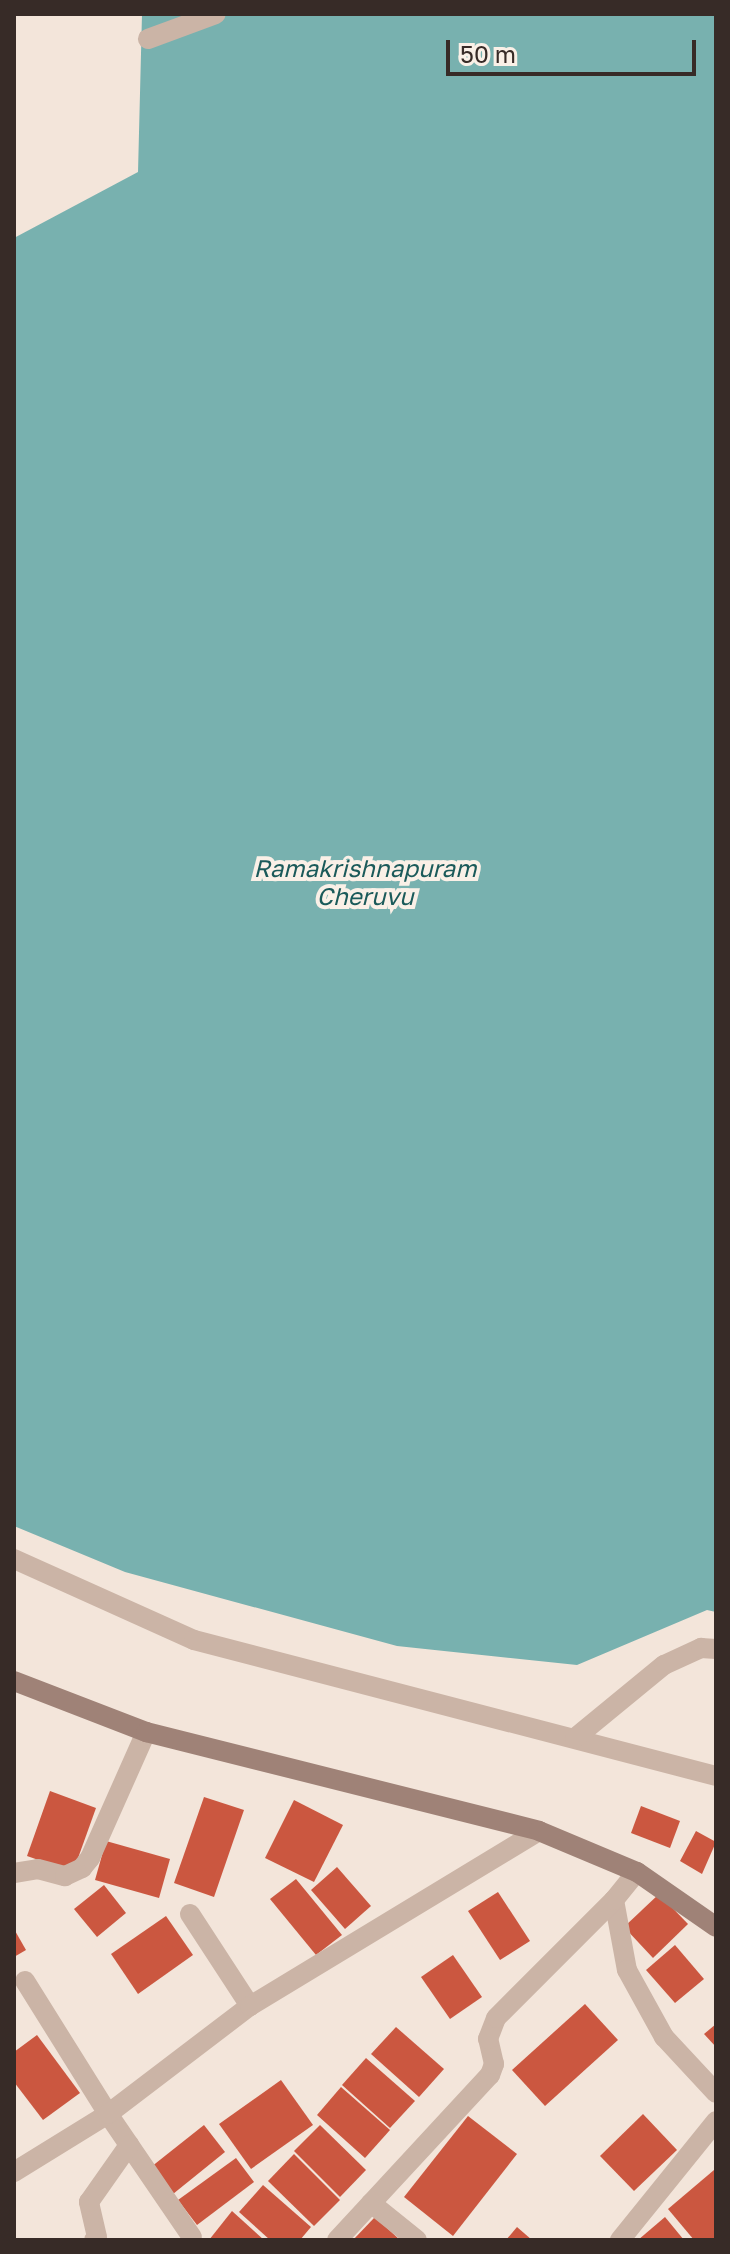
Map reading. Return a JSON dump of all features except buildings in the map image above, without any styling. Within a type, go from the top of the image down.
[{"type":"street","points":[[148,39],[216,14]]},
{"type":"street","points":[[14,1559],[194,1640],[716,1776]]},
{"type":"street","points":[[575,1738],[664,1665],[701,1648],[716,1649]]},
{"type":"street","points":[[15,1683],[146,1732],[539,1831],[637,1872],[716,1927]]},
{"type":"street","points":[[14,1873],[38,1869],[65,1876],[82,1868],[146,1732]]},
{"type":"street","points":[[14,2172],[108,2114],[250,2006],[539,1831]]},
{"type":"street","points":[[337,2240],[490,2075],[494,2064],[488,2039],[496,2018],[614,1900],[637,1872]]},
{"type":"street","points":[[614,1900],[627,1970],[664,2037],[716,2093]]},
{"type":"street","points":[[190,1914],[250,2006]]},
{"type":"street","points":[[25,1981],[108,2114],[192,2237]]},
{"type":"street","points":[[620,2240],[716,2121]]},
{"type":"street","points":[[94,2240],[97,2237],[89,2202],[129,2145]]},
{"type":"street","points":[[371,2203],[417,2240]]},
{"type":"water","name":"Ramakrishnapuram Cheruvu","points":[[142,14],[716,14],[716,1612],[707,1610],[577,1665],[397,1646],[125,1572],[14,1526],[14,238],[138,172]]}]
